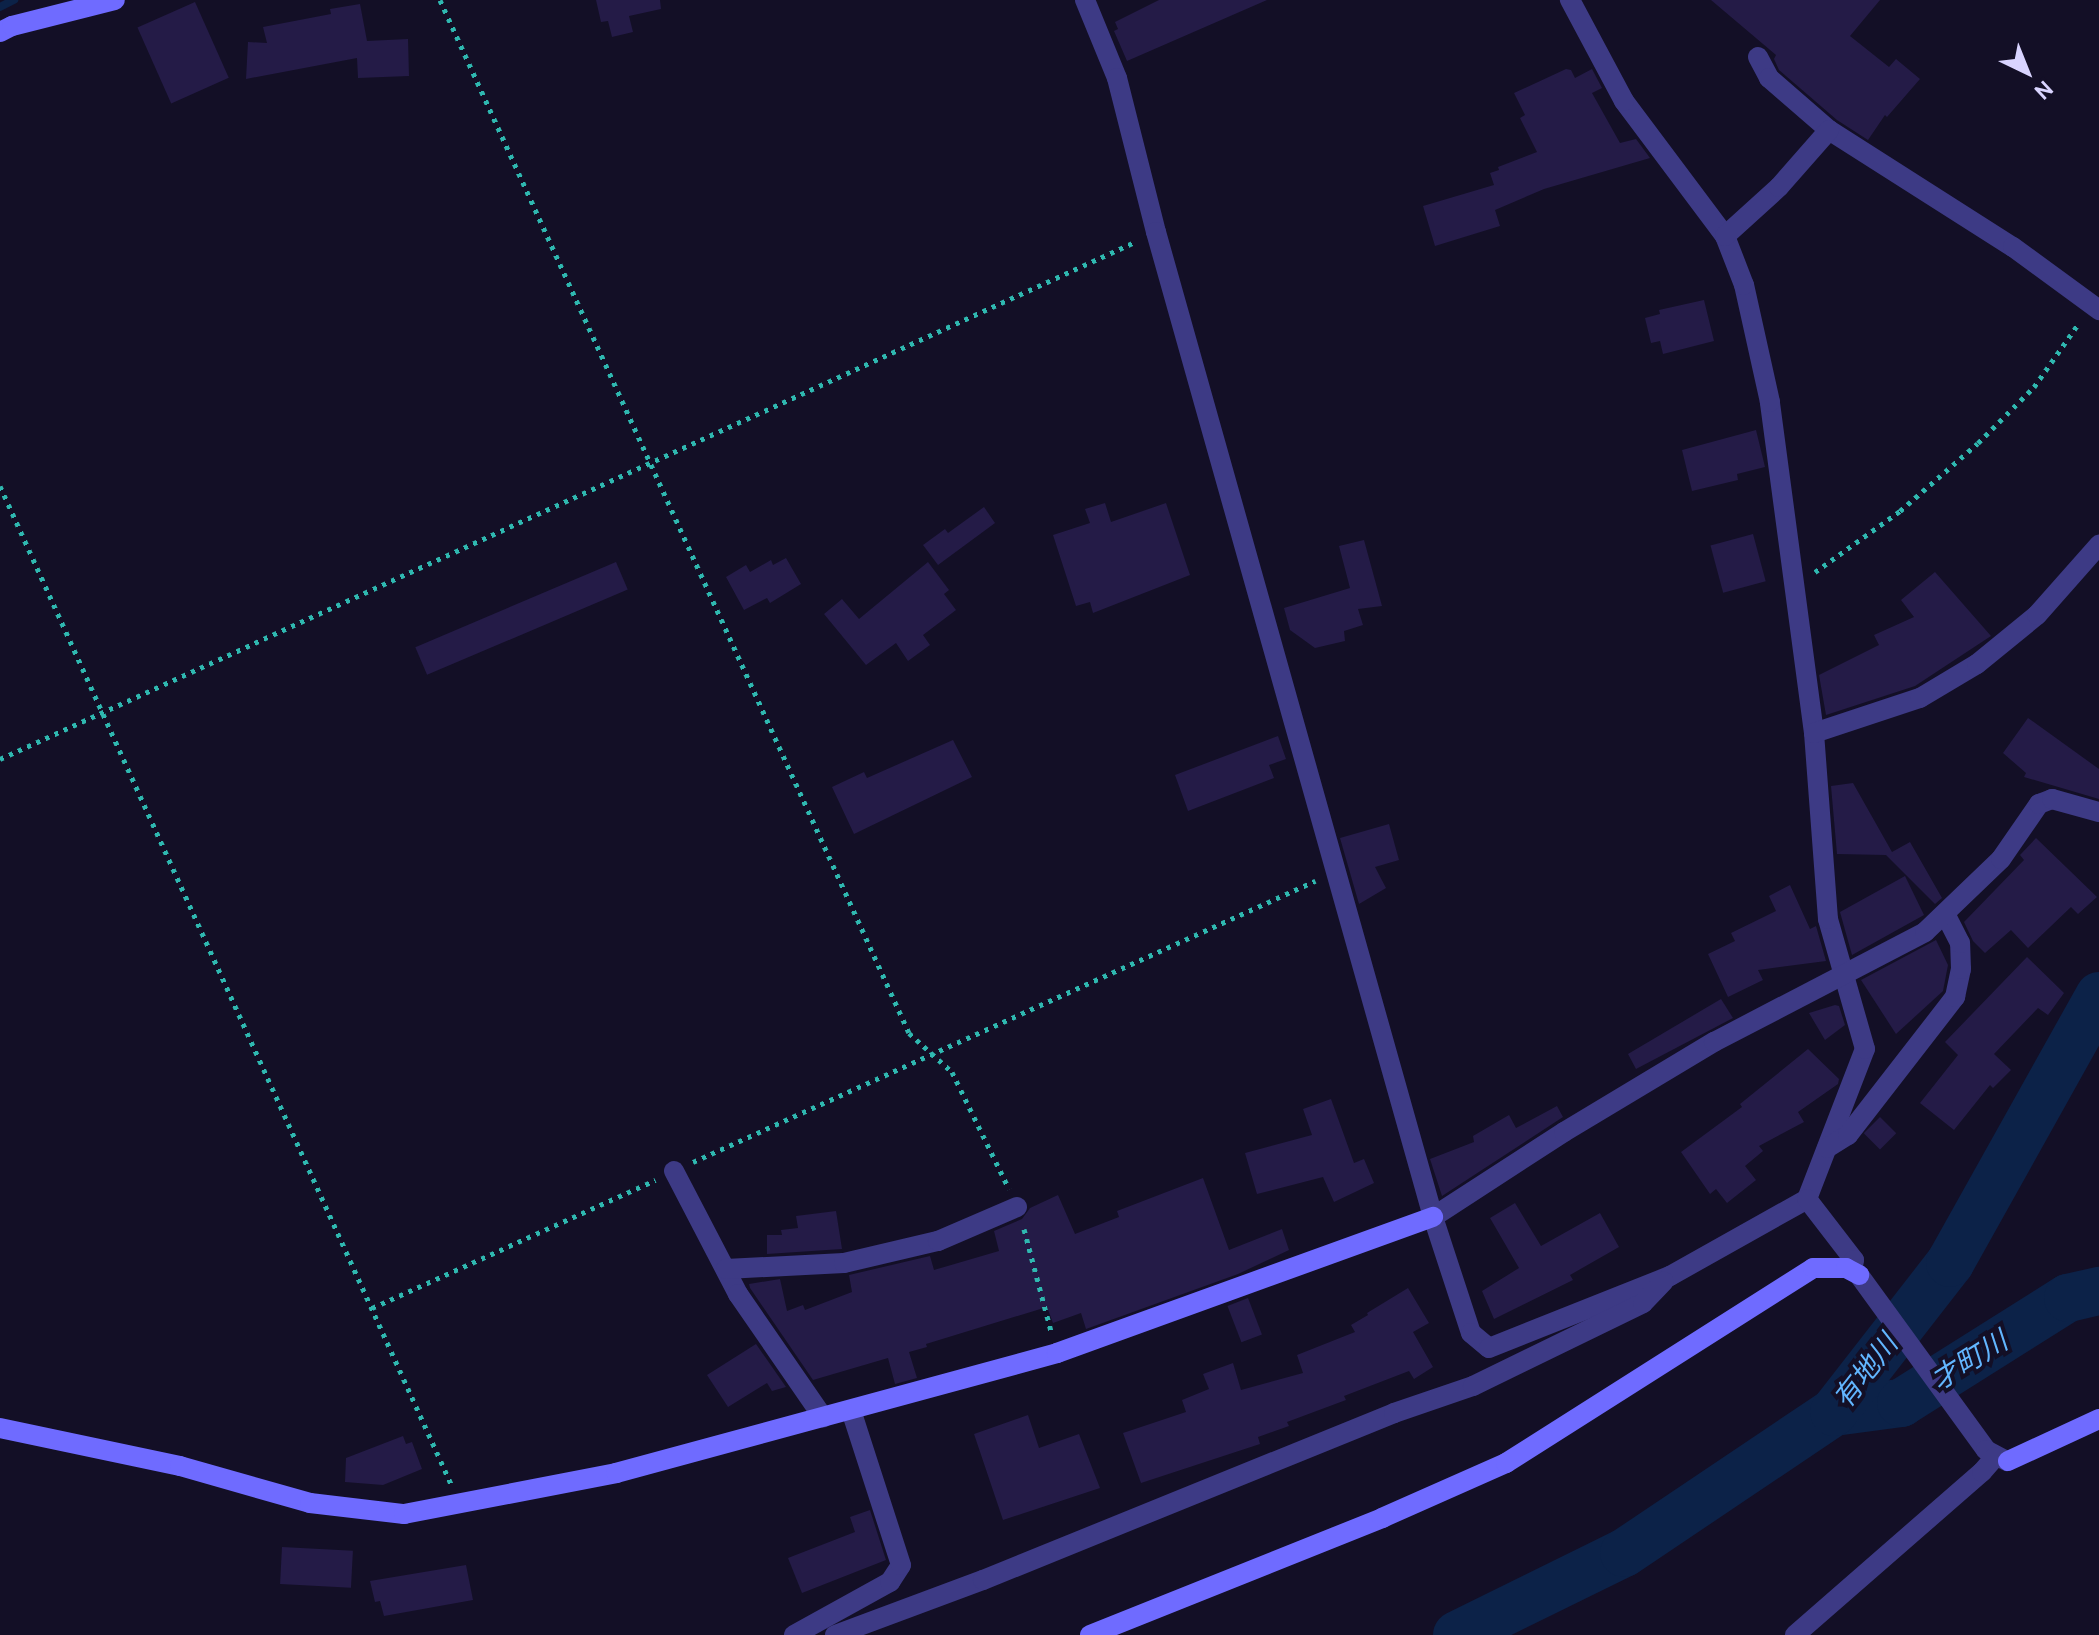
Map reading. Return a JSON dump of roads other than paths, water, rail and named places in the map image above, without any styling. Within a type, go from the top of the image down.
[{"type":"street","points":[[0,32],[12,26],[115,0]]},
{"type":"street","points":[[1085,0],[1117,78],[1156,232],[1433,1217],[1471,1333],[1489,1348],[1670,1276],[1807,1199],[1865,1049],[1828,919],[1814,733],[1795,586],[1770,402],[1744,285],[1725,236],[1624,101],[1570,0]]},
{"type":"street","points":[[1758,57],[1769,78],[1829,130],[2013,247],[2095,307]]},
{"type":"street","points":[[1725,236],[1779,187],[1829,130]]},
{"type":"street","points":[[1814,733],[1920,698],[1977,664],[2037,615],[2099,545]]},
{"type":"street","points":[[0,1428],[180,1466],[310,1503],[404,1514],[616,1473],[1057,1353],[1433,1217],[1564,1132],[1714,1042],[1925,932],[2001,859],[2039,804],[2052,799],[2099,812]]},
{"type":"street","points":[[1827,1148],[1848,1135],[1955,997],[1961,969],[1960,943],[1945,914]]},
{"type":"street","points":[[674,1171],[726,1269],[823,1417]]},
{"type":"street","points":[[1807,1199],[1854,1260],[1856,1273],[1996,1456]]},
{"type":"street","points":[[726,1269],[844,1263],[938,1241],[1017,1207]]},
{"type":"street","points":[[1090,1635],[1382,1518],[1506,1463],[1813,1268],[1856,1273]]},
{"type":"street","points":[[835,1635],[983,1580],[1394,1413],[1473,1386],[1643,1303],[1670,1276]]},
{"type":"street","points":[[794,1635],[890,1582],[901,1565],[851,1410]]},
{"type":"street","points":[[1795,1635],[1982,1472],[1996,1456],[2099,1419]]},
{"type":"waterway","points":[[0,7],[14,0]]},
{"type":"waterway","name":"有地川","points":[[1457,1635],[1624,1553],[1834,1412],[1950,1263],[2099,996]]},
{"type":"waterway","name":"才町川","points":[[1834,1412],[1901,1403],[2068,1298],[2099,1291]]}]
